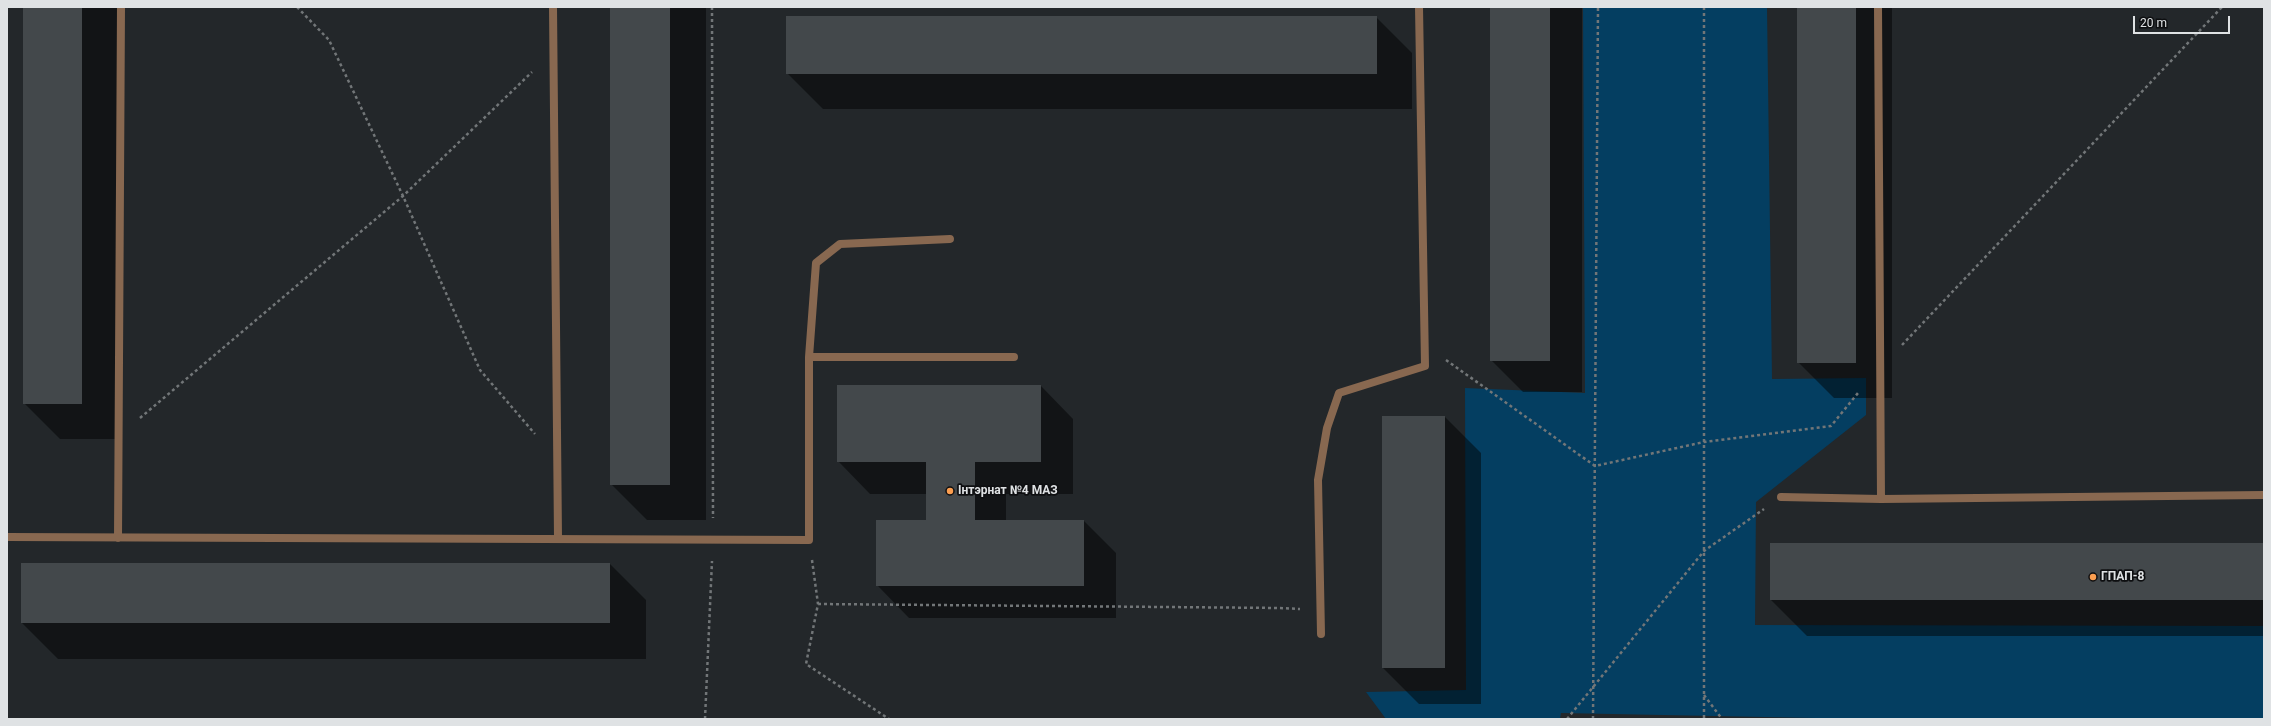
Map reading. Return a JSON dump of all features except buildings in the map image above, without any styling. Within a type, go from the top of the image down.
[{"type":"lane","points":[[118,538],[121,7]]},
{"type":"lane","points":[[553,7],[558,538]]},
{"type":"lane","points":[[1322,634],[1320,611],[1318,480],[1327,428],[1339,393],[1425,366],[1419,7]]},
{"type":"lane","points":[[1878,7],[1881,499]]},
{"type":"lane","points":[[7,537],[809,540],[809,357],[816,263],[840,244],[950,239]]},
{"type":"lane","points":[[809,357],[1014,357]]},
{"type":"lane","points":[[1781,497],[1881,499],[2264,495]]},
{"type":"path","points":[[297,7],[329,40],[403,196],[480,370],[558,461]]},
{"type":"path","points":[[705,719],[713,539],[712,7]]},
{"type":"path","points":[[1593,719],[1598,7]]},
{"type":"path","points":[[1704,7],[1704,719]]},
{"type":"path","points":[[1425,345],[1595,466],[1704,442],[1831,426],[1880,368],[2222,7]]},
{"type":"path","points":[[119,436],[403,196],[554,51]]},
{"type":"path","points":[[1567,719],[1704,551],[1781,497]]},
{"type":"path","points":[[809,540],[818,604],[806,664],[889,719]]},
{"type":"path","points":[[818,604],[1280,608],[1320,611]]},
{"type":"path","points":[[1704,695],[1722,719]]},
{"type":"shaded area","points":[[1583,7],[1767,7],[1772,379],[1866,378],[1866,415],[1756,502],[1755,625],[2264,626],[2264,719],[1866,719],[1561,713],[1560,719],[1386,719],[1366,692],[1466,690],[1465,388],[1585,393]]},
{"type":"place","name":"Інтэрнат №4 МАЗ","points":[[950,491]]},
{"type":"place","name":"ГПАП-8","points":[[2093,577]]}]
